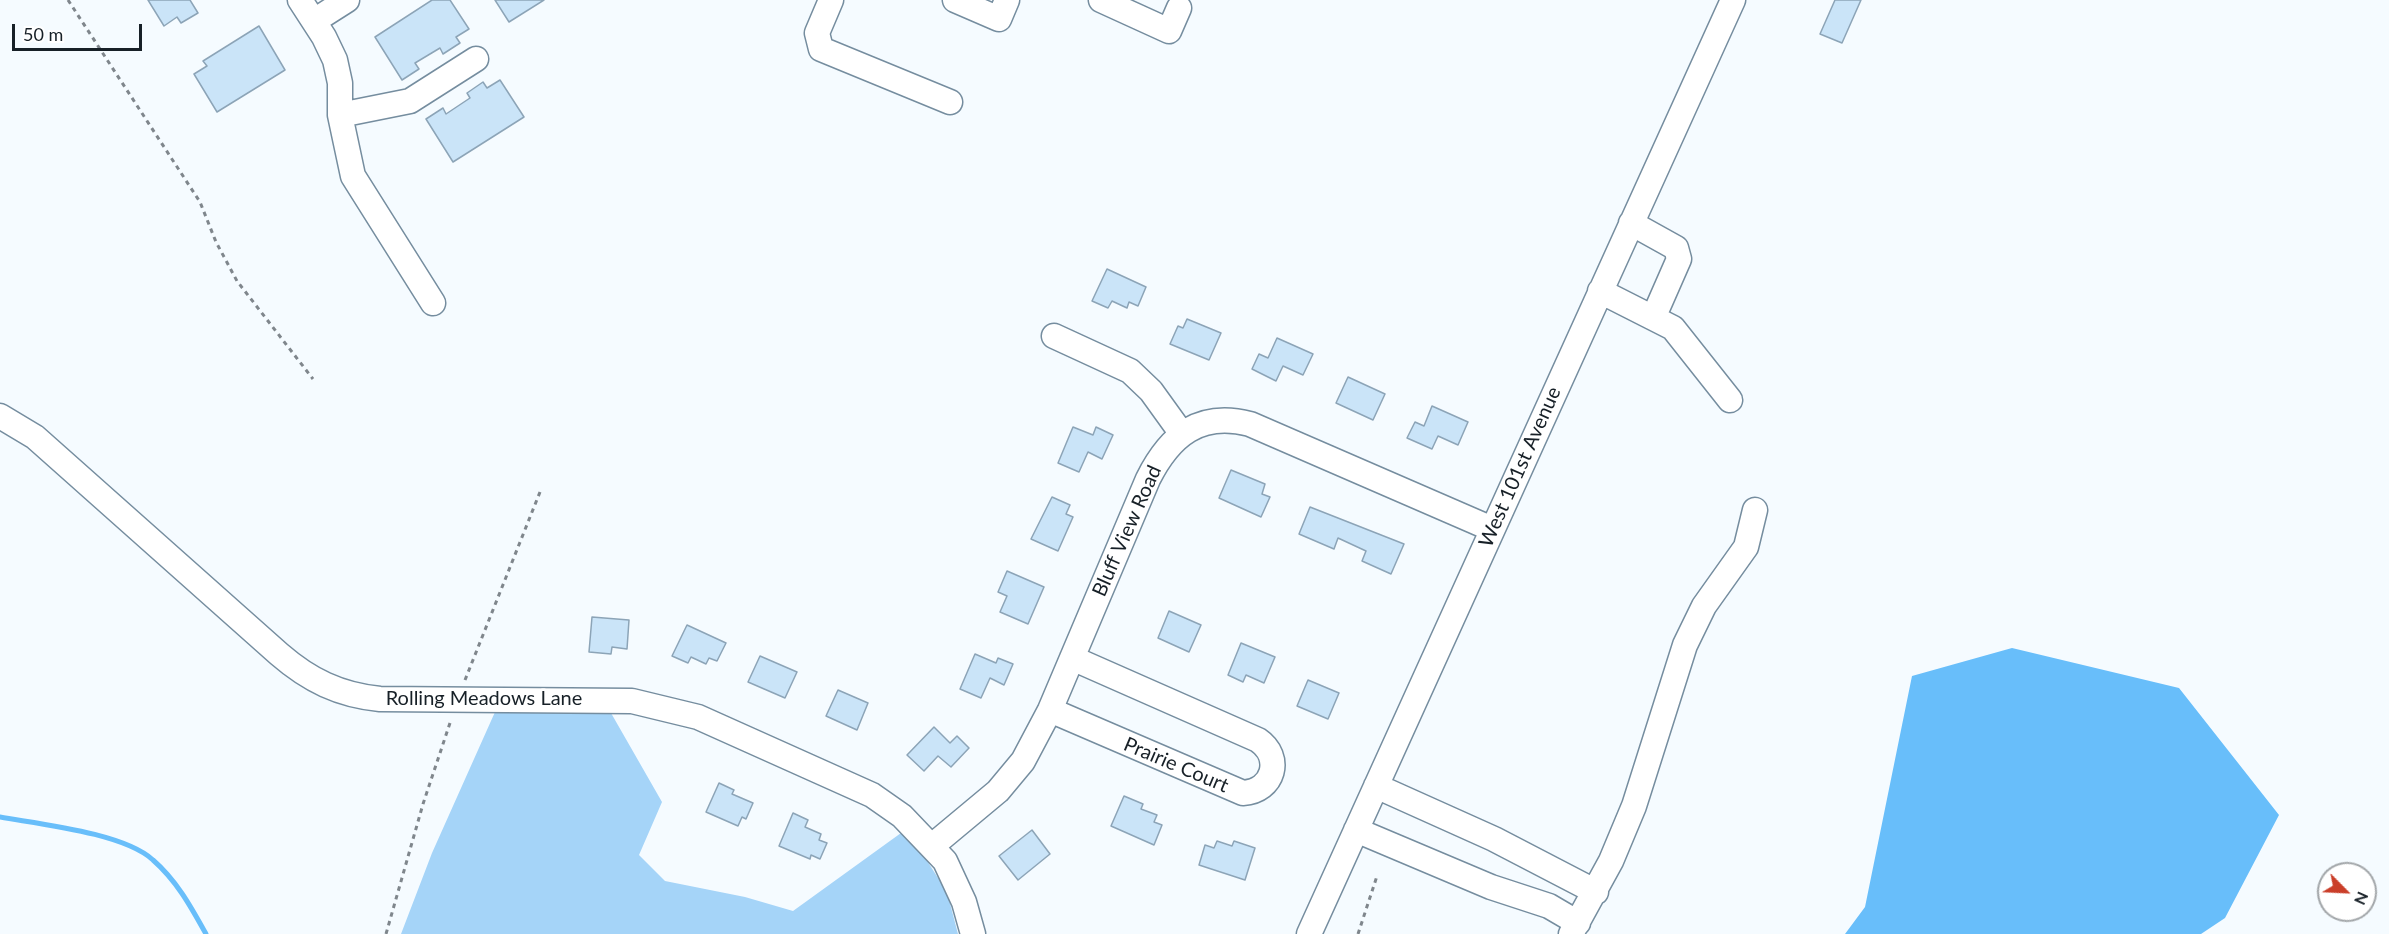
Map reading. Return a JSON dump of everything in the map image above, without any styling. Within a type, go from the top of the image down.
[{"type":"street","points":[[300,0],[331,50],[338,72],[340,115],[352,176],[433,303]]},
{"type":"street","points":[[314,21],[347,0]]},
{"type":"street","points":[[831,0],[817,33],[821,50],[950,102]]},
{"type":"street","points":[[955,0],[999,19],[1007,0]]},
{"type":"street","points":[[1101,0],[1169,31],[1174,3]]},
{"type":"street","name":"West 101st Avenue","points":[[1309,934],[1732,0]]},
{"type":"street","points":[[340,115],[410,101],[476,59]]},
{"type":"street","points":[[1631,223],[1676,248],[1679,259],[1654,316]]},
{"type":"street","points":[[1600,291],[1654,316],[1673,328],[1730,400]]},
{"type":"street","points":[[1054,336],[1130,371],[1151,391],[1182,434]]},
{"type":"street","name":"Rolling Meadows Lane","points":[[0,416],[35,437],[279,654],[316,682],[351,694],[380,699],[609,700],[653,704],[683,711],[872,795],[902,816],[945,861],[958,888],[973,934]]},
{"type":"street","name":"Bluff View Road","points":[[932,846],[970,816],[1010,778],[1023,761],[1050,710],[1155,464],[1182,434],[1210,421],[1224,419],[1250,424],[1492,529]]},
{"type":"street","points":[[1356,830],[1491,887],[1549,906],[1575,929],[1596,892],[1642,784],[1684,645],[1707,601],[1746,547],[1755,510]]},
{"type":"street","name":"Prairie Court","points":[[1050,710],[1243,793],[1260,789],[1272,776],[1274,769],[1271,752],[1258,740],[1072,657]]},
{"type":"street","points":[[1376,786],[1494,839],[1596,892]]},
{"type":"path","points":[[68,0],[200,202],[216,242],[237,281],[313,380]]},
{"type":"path","points":[[1358,934],[1377,876]]},
{"type":"shaded area","points":[[2012,648],[2179,688],[2279,815],[2225,918],[2201,934],[1845,934],[1865,907],[1912,676]]},
{"type":"shaded area","points":[[495,712],[611,713],[662,802],[639,855],[665,881],[745,897],[793,911],[901,833],[924,856],[947,892],[958,934],[401,934],[432,853]]},
{"type":"building","points":[[148,0],[190,0],[198,13],[181,23],[177,17],[164,26]]},
{"type":"building","points":[[432,0],[450,0],[469,29],[456,37],[460,43],[443,54],[440,48],[415,63],[419,69],[402,80],[375,37]]},
{"type":"building","points":[[495,0],[544,0],[509,22]]},
{"type":"building","points":[[1835,0],[1861,0],[1842,43],[1820,34]]},
{"type":"building","points":[[259,26],[285,70],[217,112],[194,74],[207,66],[203,61]]},
{"type":"building","points":[[500,80],[524,117],[453,162],[426,119],[443,108],[446,114],[470,98],[467,93],[483,82],[487,88]]},
{"type":"building","points":[[1107,269],[1146,287],[1138,306],[1129,302],[1127,308],[1112,301],[1108,308],[1092,301]]},
{"type":"building","points":[[1187,319],[1221,333],[1209,360],[1170,344],[1178,326],[1183,328]]},
{"type":"building","points":[[1277,338],[1313,354],[1303,375],[1283,366],[1276,381],[1252,369],[1259,354],[1268,358]]},
{"type":"building","points":[[1348,377],[1385,394],[1373,420],[1336,403]]},
{"type":"building","points":[[1432,406],[1468,422],[1458,445],[1438,436],[1432,449],[1407,438],[1415,422],[1424,426]]},
{"type":"building","points":[[1073,427],[1093,435],[1096,427],[1113,435],[1102,459],[1088,452],[1079,472],[1058,463]]},
{"type":"building","points":[[1231,470],[1265,484],[1262,494],[1270,497],[1261,517],[1219,498]]},
{"type":"building","points":[[1052,497],[1070,505],[1066,514],[1073,517],[1058,551],[1031,539]]},
{"type":"building","points":[[1310,507],[1404,544],[1391,574],[1362,561],[1366,551],[1338,538],[1334,549],[1299,534]]},
{"type":"building","points":[[1007,571],[1044,587],[1028,624],[1000,612],[1007,596],[998,592]]},
{"type":"building","points":[[1169,611],[1201,625],[1189,652],[1158,638]]},
{"type":"building","points":[[592,617],[629,620],[627,649],[612,647],[611,654],[589,652]]},
{"type":"building","points":[[687,625],[726,643],[717,661],[709,658],[706,664],[691,657],[688,663],[672,656]]},
{"type":"building","points":[[1241,643],[1275,657],[1264,683],[1246,675],[1243,682],[1228,675]]},
{"type":"building","points":[[975,654],[996,663],[998,658],[1013,664],[1004,685],[990,678],[981,698],[960,689]]},
{"type":"building","points":[[760,656],[797,672],[785,698],[748,682]]},
{"type":"building","points":[[1308,680],[1339,693],[1328,719],[1297,706]]},
{"type":"building","points":[[838,690],[868,703],[857,730],[826,716]]},
{"type":"building","points":[[934,727],[950,743],[957,736],[969,748],[951,767],[938,756],[924,771],[907,755]]},
{"type":"building","points":[[719,783],[734,790],[732,794],[753,803],[746,819],[742,817],[738,826],[706,812]]},
{"type":"building","points":[[1124,796],[1143,804],[1141,809],[1157,815],[1154,822],[1162,825],[1154,845],[1111,826]]},
{"type":"building","points":[[793,813],[808,820],[805,827],[821,834],[819,840],[827,843],[820,859],[811,855],[810,859],[779,846]]},
{"type":"building","points":[[1032,830],[1050,854],[1018,880],[999,856]]},
{"type":"building","points":[[1217,841],[1232,846],[1234,841],[1255,848],[1245,880],[1199,865],[1205,845],[1214,848]]},
{"type":"waterway","points":[[0,817],[102,836],[140,851],[153,860],[169,877],[189,904],[206,934]]}]
